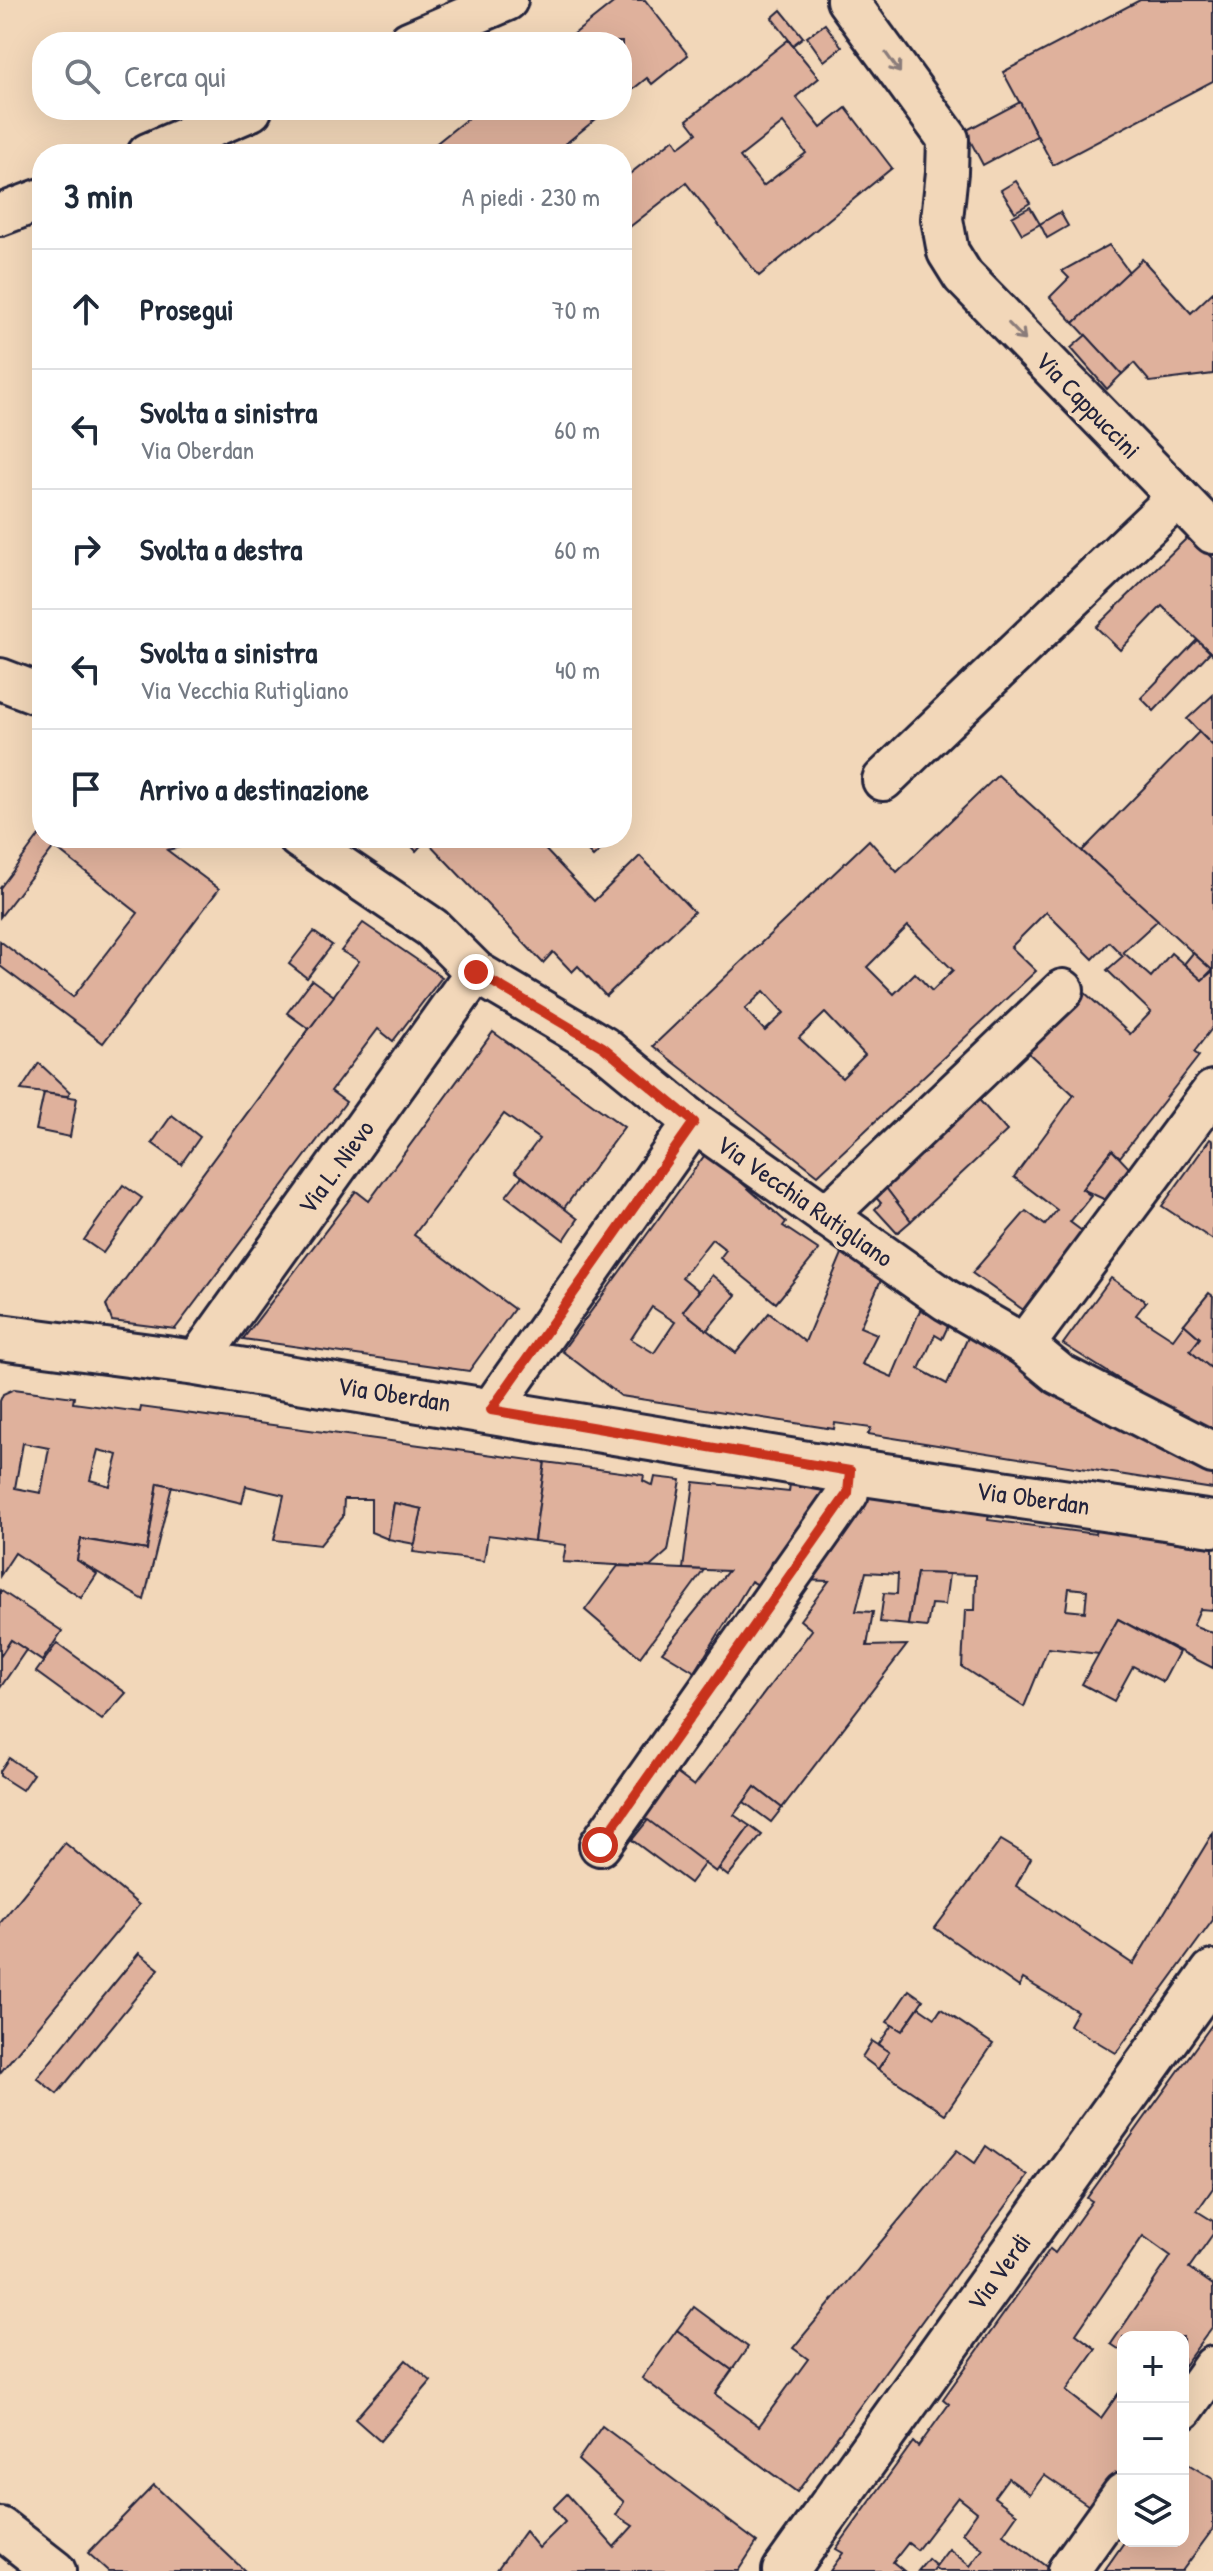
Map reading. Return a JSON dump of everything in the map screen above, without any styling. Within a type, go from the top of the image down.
[{"type":"street","points":[[432,32],[507,0]]},
{"type":"street","name":"Via Cappuccini","points":[[847,0],[948,139],[942,219],[948,252],[963,276],[1213,533]]},
{"type":"street","points":[[171,144],[228,120]]},
{"type":"street","points":[[0,215],[32,203]]},
{"type":"street","points":[[883,780],[1178,497]]},
{"type":"street","points":[[0,679],[32,691]]},
{"type":"street","name":"Via Vecchia Rutigliano","points":[[314,848],[432,928],[476,972],[603,1047],[694,1122],[946,1300],[1024,1345],[1059,1374],[1213,1453]]},
{"type":"street","name":"Via L. Nievo","points":[[196,1363],[476,972]]},
{"type":"street","points":[[826,1216],[1063,990]]},
{"type":"street","points":[[1024,1345],[1213,1091]]},
{"type":"street","points":[[491,1410],[694,1122]]},
{"type":"street","name":"Via Oberdan","points":[[0,1337],[196,1363],[850,1471],[1213,1524]]},
{"type":"street","points":[[600,1845],[848,1493],[850,1471]]},
{"type":"street","name":"Via Verdi","points":[[785,2571],[1213,1973]]},
{"type":"street","points":[[1187,2403],[1213,2367]]},
{"type":"street","points":[[1068,2571],[1117,2502]]},
{"type":"street","points":[[0,2528],[55,2571]]},
{"type":"building","points":[[617,0],[645,0],[688,55],[652,84],[647,78],[632,90],[632,32],[577,32]]},
{"type":"building","points":[[1140,0],[1213,0],[1213,81],[1053,165],[1003,72]]},
{"type":"building","points":[[781,10],[803,37],[793,45],[772,18]]},
{"type":"building","points":[[825,24],[842,47],[824,61],[807,37]]},
{"type":"building","points":[[788,40],[819,78],[796,97],[821,128],[846,108],[892,168],[759,276],[686,183],[632,225],[632,172],[674,139],[679,147],[697,133],[687,120]],"holes":[[[783,123],[806,153],[763,186],[740,157]]]},
{"type":"building","points":[[1020,102],[1037,136],[983,165],[965,131]]},
{"type":"building","points":[[466,120],[595,120],[565,144],[436,144]]},
{"type":"building","points":[[1016,181],[1030,203],[1015,212],[1001,190]]},
{"type":"building","points":[[1030,207],[1040,224],[1022,234],[1012,217]]},
{"type":"building","points":[[1060,212],[1068,226],[1047,238],[1040,224]]},
{"type":"building","points":[[1109,245],[1129,272],[1074,323],[1050,297],[1069,278],[1062,271]]},
{"type":"building","points":[[1142,259],[1191,313],[1213,292],[1213,374],[1150,382],[1134,363],[1122,374],[1074,323]]},
{"type":"building","points":[[1086,335],[1122,374],[1107,389],[1071,348]]},
{"type":"building","points":[[1190,535],[1213,558],[1213,655],[1162,606],[1120,650],[1096,627]]},
{"type":"building","points":[[1197,640],[1210,652],[1154,711],[1141,698]]},
{"type":"building","points":[[1213,695],[1213,746],[1187,719]]},
{"type":"building","points":[[1199,732],[1213,746],[1213,971],[1082,851]]},
{"type":"building","points":[[998,775],[1158,920],[1123,952],[1151,977],[1171,953],[1202,980],[1213,971],[1213,1027],[1194,1052],[1199,1056],[1120,1157],[1112,1150],[1082,1189],[1091,1196],[1070,1222],[1086,1234],[1029,1314],[972,1273],[1026,1211],[1045,1225],[1057,1210],[1014,1177],[1074,1095],[1023,1048],[1056,1021],[1084,992],[1130,1034],[1151,1012],[1107,970],[1123,956],[1109,942],[1093,959],[1046,912],[1011,947],[1036,971],[818,1175],[653,1046],[869,840],[897,872]],"holes":[[[908,926],[953,970],[932,991],[915,973],[894,994],[867,967]],[[764,991],[784,1013],[765,1031],[745,1009]],[[825,1013],[865,1055],[842,1078],[799,1038]]]},
{"type":"building","points":[[32,845],[32,848],[53,848],[0,917],[0,888]]},
{"type":"building","points":[[55,848],[176,848],[167,850],[219,889],[103,1043],[0,966],[0,941],[73,997],[138,913]]},
{"type":"building","points":[[434,848],[544,848],[594,901],[640,856],[694,912],[606,996],[578,966],[572,972],[553,952],[543,963]]},
{"type":"building","points":[[584,848],[603,848],[593,857]]},
{"type":"building","points":[[363,923],[442,977],[393,1041],[378,1029],[331,1091],[346,1102],[175,1329],[112,1321],[106,1305],[359,961],[341,951]]},
{"type":"building","points":[[314,932],[332,945],[307,978],[289,964]]},
{"type":"building","points":[[1193,953],[1212,970],[1202,980],[1184,964]]},
{"type":"building","points":[[312,980],[334,996],[309,1029],[287,1013]]},
{"type":"building","points":[[493,1032],[624,1127],[564,1208],[515,1171],[539,1139],[504,1114],[414,1235],[514,1309],[469,1371],[243,1339],[356,1191],[369,1201]]},
{"type":"building","points":[[39,1063],[70,1092],[67,1096],[21,1090]]},
{"type":"building","points":[[44,1093],[77,1098],[70,1137],[36,1130]]},
{"type":"building","points":[[973,1093],[1007,1131],[911,1221],[880,1180]]},
{"type":"building","points":[[172,1115],[200,1137],[181,1164],[152,1143]]},
{"type":"building","points":[[1210,1139],[1213,1141],[1213,1240],[1162,1206]]},
{"type":"building","points":[[1112,1150],[1132,1171],[1110,1202],[1082,1189]]},
{"type":"building","points":[[707,1152],[786,1222],[783,1226],[819,1250],[776,1303],[720,1258],[726,1250],[712,1239],[682,1277],[699,1291],[683,1311],[736,1353],[769,1313],[805,1342],[846,1244],[884,1273],[860,1327],[877,1334],[862,1364],[892,1377],[923,1303],[950,1322],[942,1339],[935,1335],[919,1369],[947,1384],[969,1335],[1029,1372],[1213,1463],[1213,1489],[868,1434],[871,1428],[835,1423],[834,1429],[621,1396],[562,1351]],"holes":[[[652,1307],[675,1322],[654,1353],[631,1339]]]},
{"type":"building","points":[[522,1176],[578,1219],[564,1240],[506,1196]]},
{"type":"building","points":[[880,1180],[911,1221],[897,1233],[875,1209],[881,1203],[869,1190]]},
{"type":"building","points":[[123,1185],[142,1198],[103,1253],[84,1240]]},
{"type":"building","points":[[712,1275],[736,1295],[707,1330],[683,1311]]},
{"type":"building","points":[[1111,1278],[1146,1302],[1136,1315],[1173,1339],[1184,1324],[1200,1338],[1190,1351],[1211,1368],[1213,1366],[1213,1438],[1063,1344]]},
{"type":"building","points":[[1209,1293],[1213,1296],[1211,1368],[1190,1351],[1200,1338],[1184,1324]]},
{"type":"building","points":[[14,1389],[74,1397],[73,1403],[140,1412],[141,1407],[545,1462],[534,1541],[488,1535],[484,1561],[413,1552],[422,1509],[394,1503],[388,1539],[371,1532],[371,1499],[344,1499],[343,1517],[320,1545],[274,1540],[284,1495],[246,1486],[242,1503],[158,1483],[147,1550],[81,1539],[77,1560],[97,1574],[81,1598],[15,1553],[0,1576],[0,1401],[3,1394]],"holes":[[[23,1443],[49,1448],[41,1493],[15,1488]],[[98,1450],[118,1455],[110,1486],[90,1480]]]},
{"type":"building","points":[[545,1462],[644,1475],[643,1481],[653,1486],[655,1477],[681,1480],[668,1551],[650,1567],[563,1562],[566,1545],[534,1541]]},
{"type":"building","points":[[694,1482],[789,1492],[790,1483],[838,1488],[782,1565],[771,1562],[762,1587],[751,1581],[695,1672],[662,1652],[728,1571],[683,1569]]},
{"type":"building","points":[[158,1483],[172,1486],[144,1600],[77,1560],[81,1539],[147,1550]]},
{"type":"building","points":[[860,1496],[989,1514],[988,1520],[1095,1534],[1096,1530],[1213,1548],[1213,1610],[1200,1609],[1193,1625],[1213,1633],[1213,1668],[1118,1619],[1099,1654],[1048,1648],[1024,1707],[962,1667],[965,1610],[975,1610],[976,1575],[917,1573],[908,1625],[880,1622],[884,1593],[897,1594],[898,1574],[866,1572],[856,1611],[873,1612],[867,1646],[907,1645],[782,1808],[755,1787],[734,1815],[750,1826],[716,1872],[642,1817],[675,1772],[694,1786],[812,1630],[800,1620],[829,1581],[802,1580]],"holes":[[[1069,1588],[1087,1590],[1085,1612],[1066,1610]]]},
{"type":"building","points":[[394,1503],[422,1509],[415,1544],[388,1539]]},
{"type":"building","points":[[618,1566],[704,1570],[640,1657],[585,1610]]},
{"type":"building","points":[[917,1573],[949,1574],[945,1605],[931,1604],[927,1627],[908,1625]]},
{"type":"building","points":[[0,1590],[62,1631],[42,1661],[11,1640],[0,1657]]},
{"type":"building","points":[[1118,1619],[1179,1652],[1163,1682],[1133,1666],[1114,1701],[1082,1684]]},
{"type":"building","points":[[11,1640],[26,1650],[0,1688],[0,1657]]},
{"type":"building","points":[[57,1643],[126,1693],[102,1720],[36,1672]]},
{"type":"building","points":[[9,1758],[33,1774],[22,1790],[0,1776]]},
{"type":"building","points":[[755,1787],[782,1808],[771,1822],[744,1802]]},
{"type":"building","points":[[648,1820],[705,1863],[690,1883],[632,1840]]},
{"type":"building","points":[[750,1826],[762,1835],[728,1876],[719,1869]]},
{"type":"building","points":[[1213,1833],[1213,1920],[1116,2053],[1069,2025],[1077,2011],[1023,1979],[1019,1987],[935,1928],[1001,1840],[1031,1858],[1016,1886],[1133,1964]]},
{"type":"building","points":[[65,1843],[139,1905],[0,2073],[0,1923]]},
{"type":"building","points":[[139,1953],[159,1969],[57,2094],[37,2078]]},
{"type":"building","points":[[909,1990],[923,2000],[902,2031],[887,2022]]},
{"type":"building","points":[[919,2007],[935,2018],[941,2009],[993,2044],[945,2114],[878,2069],[889,2052],[879,2044],[892,2025],[902,2031]]},
{"type":"building","points":[[1213,2023],[1213,2188],[1197,2211],[1213,2221],[1213,2234],[1189,2268],[1213,2285],[1213,2326],[1189,2359],[1189,2331],[1120,2331],[1171,2256],[1143,2236],[1076,2334],[1096,2349],[1066,2391],[1101,2418],[1117,2395],[1117,2480],[1095,2510],[1044,2475],[1030,2494],[1008,2478],[994,2497],[1017,2514],[1003,2534],[1052,2571],[940,2571],[935,2568],[933,2571],[918,2571],[928,2559],[936,2566],[949,2549],[970,2566],[983,2549],[962,2533],[977,2512],[958,2497],[917,2550],[908,2543],[893,2562],[904,2571],[830,2571],[843,2553],[836,2549],[913,2442],[918,2447],[949,2404],[943,2399],[1050,2249],[1055,2253],[1092,2201],[1087,2198]]},
{"type":"building","points":[[872,2041],[889,2052],[878,2069],[862,2057]]},
{"type":"building","points":[[986,2146],[1028,2176],[797,2492],[642,2378],[677,2330],[732,2370],[715,2394],[759,2426],[808,2359],[793,2348],[957,2150],[975,2163]]},
{"type":"building","points":[[694,2307],[748,2347],[732,2370],[677,2330]]},
{"type":"building","points":[[406,2360],[431,2381],[380,2441],[355,2419]]},
{"type":"building","points":[[602,2426],[757,2542],[738,2571],[496,2571],[525,2531],[539,2548],[565,2522],[553,2508],[567,2494],[614,2547],[633,2526],[616,2515],[624,2502],[578,2460]]},
{"type":"building","points":[[1189,2465],[1213,2479],[1213,2529],[1182,2571],[1104,2571],[1121,2547],[1189,2547]]},
{"type":"building","points":[[154,2485],[245,2571],[108,2571],[88,2553]]},
{"type":"route","points":[[476,972],[603,1047],[694,1122],[491,1410],[850,1471],[848,1493],[600,1845]]}]
